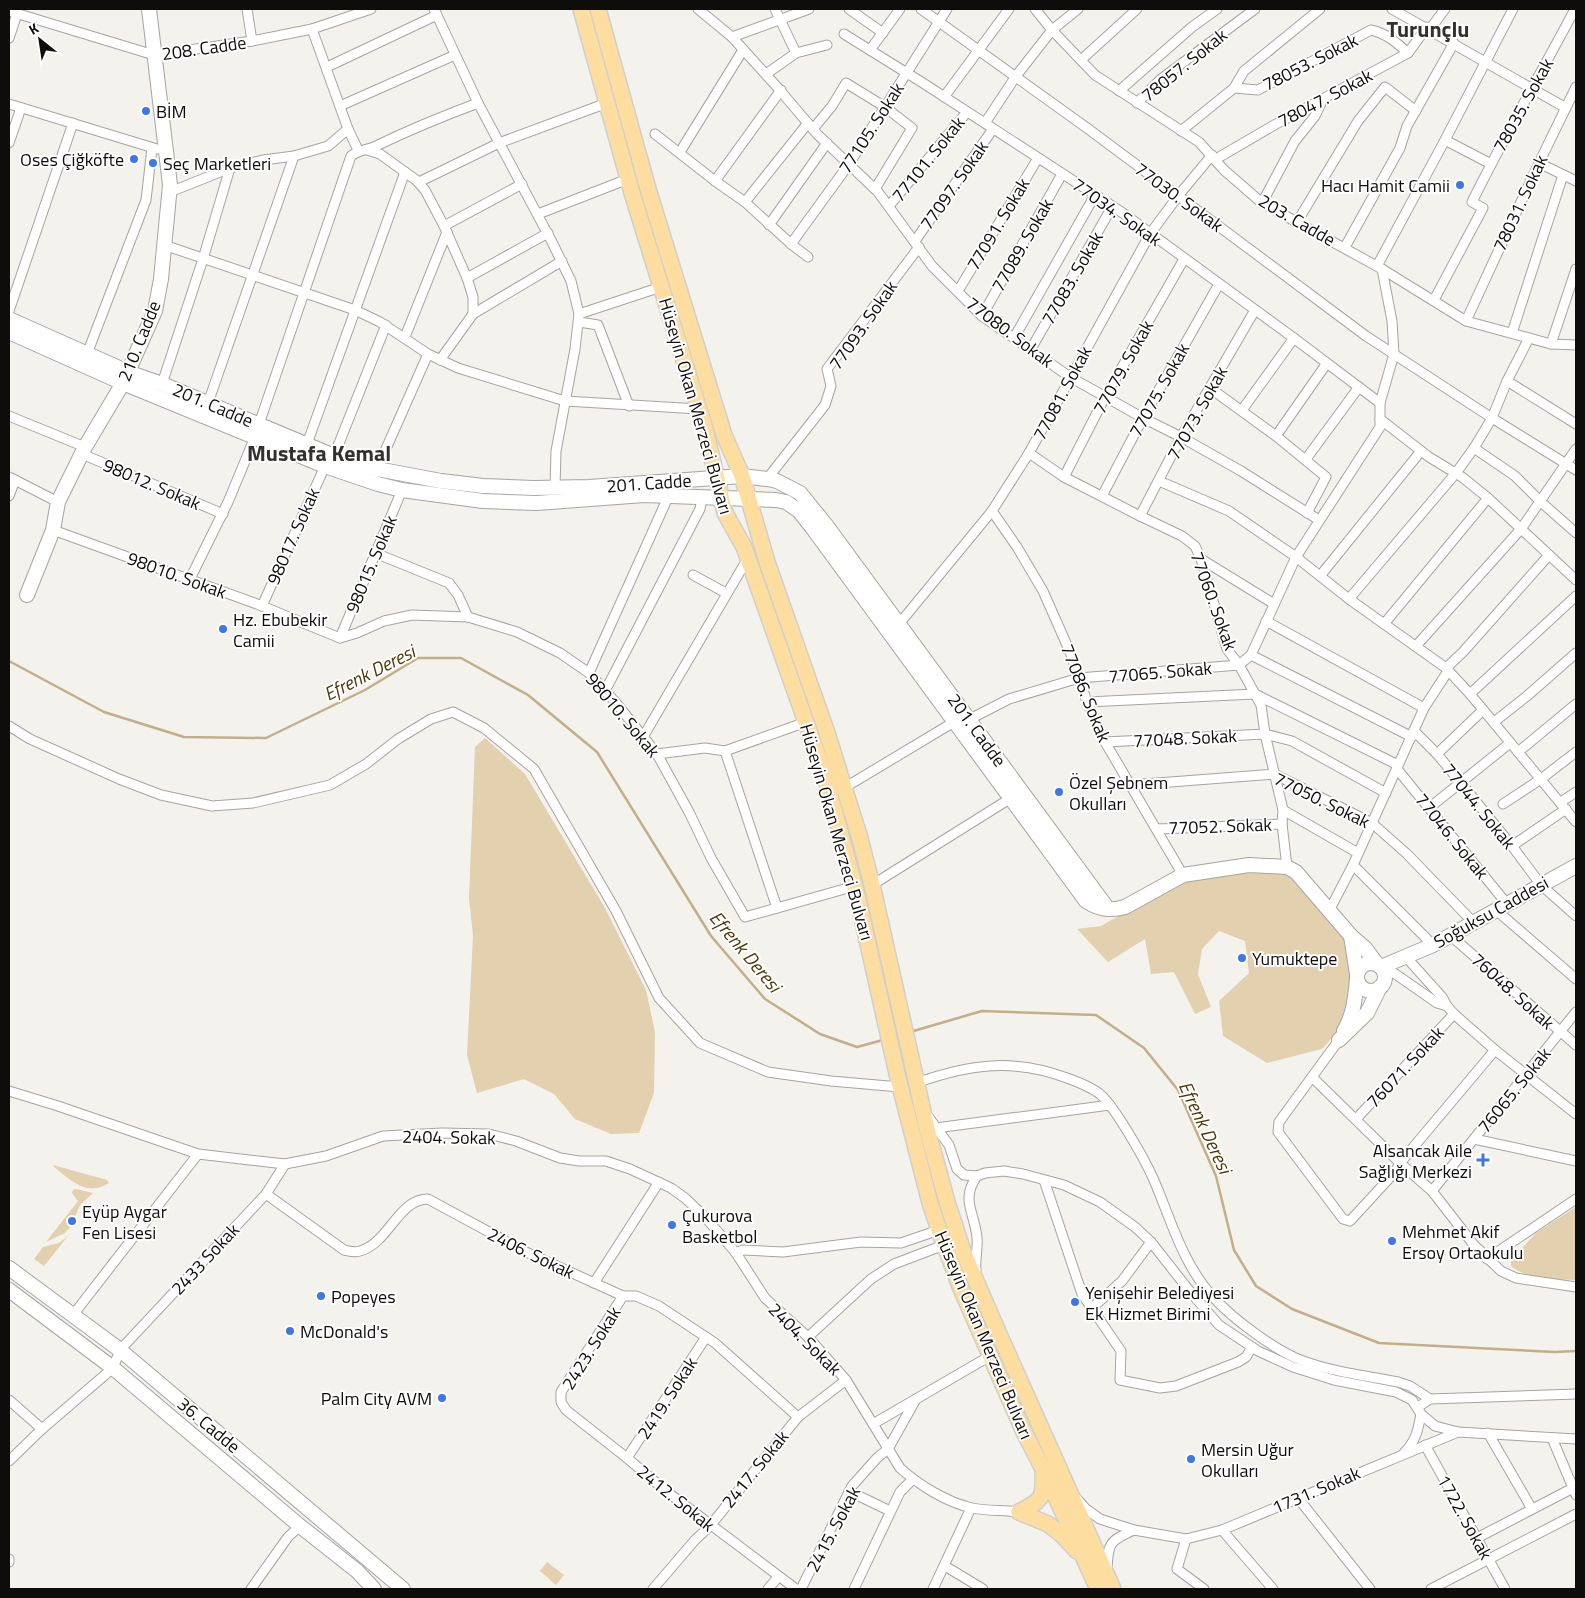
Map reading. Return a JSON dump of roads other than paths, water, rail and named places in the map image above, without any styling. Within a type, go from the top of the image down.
[{"type":"main road","name":"210. Cadde","points":[[27,594],[53,530],[58,502],[84,450],[126,378],[155,311],[161,279],[170,192],[167,152],[149,9]]},
{"type":"main road","name":"Hüseyin Okan Merzeci Bulvarı","points":[[581,9],[628,179],[698,409],[725,513],[744,547],[825,776],[855,886],[877,977],[899,1083],[930,1203],[960,1289],[1023,1430],[1098,1589]]},
{"type":"main road","name":"Hüseyin Okan Merzeci Bulvarı","points":[[598,9],[648,189],[724,435],[742,476],[766,562],[826,730],[844,788],[872,884],[922,1106],[963,1251],[1049,1449],[1113,1589]]},
{"type":"main road","name":"201. Cadde","points":[[9,319],[87,354],[126,378],[162,384],[208,403],[257,430],[307,444],[330,461],[441,481],[483,486],[589,487],[742,476],[777,481],[800,493],[970,719],[1108,909]]},
{"type":"main road","name":"201. Cadde","points":[[9,332],[257,430],[378,484],[402,490],[483,501],[536,503],[644,494],[669,494],[702,498],[748,498],[786,502],[799,511],[814,530],[1080,893],[1095,907],[1108,909]]},
{"type":"main road","points":[[1108,909],[1125,907],[1183,875],[1248,864],[1287,867],[1296,872],[1330,909],[1351,936],[1365,948],[1383,973]]},
{"type":"main road","name":"Soğuksu Caddesi","points":[[1406,957],[1433,945],[1576,867]]},
{"type":"main road","points":[[1351,936],[1359,984],[1368,990],[1372,991],[1383,973],[1406,957]]},
{"type":"main road","points":[[1339,1040],[1350,1020],[1355,1002],[1357,976],[1363,965],[1368,963],[1383,973]]},
{"type":"main road","points":[[1339,1040],[1367,1013],[1383,973]]},
{"type":"main road","name":"36. Cadde","points":[[9,1268],[120,1350],[403,1589]]},
{"type":"main road","points":[[9,1290],[113,1368],[300,1526],[357,1571],[374,1589]]},
{"type":"main road","points":[[1019,1512],[1039,1500],[1044,1492],[1043,1469]]},
{"type":"main road","points":[[1019,1512],[1048,1524],[1062,1535],[1086,1561]]},
{"type":"main road","points":[[1107,1575],[1118,1583],[1121,1589]]},
{"type":"street","points":[[247,9],[252,41]]},
{"type":"street","name":"208. Cadde","points":[[13,12],[154,55],[252,41],[312,29],[371,9]]},
{"type":"street","name":"77080. Sokak","points":[[698,9],[732,37],[781,90],[810,126],[875,189],[932,266],[982,316],[1070,377],[1241,471],[1319,520]]},
{"type":"street","points":[[775,9],[796,53]]},
{"type":"street","points":[[732,37],[809,9]]},
{"type":"street","points":[[849,9],[883,33]]},
{"type":"street","points":[[870,50],[900,9]]},
{"type":"street","name":"77030. Sokak","points":[[921,9],[1016,76],[1366,336],[1576,470]]},
{"type":"street","name":"77105. Sokak","points":[[791,244],[849,164],[947,9]]},
{"type":"street","points":[[944,97],[1009,9]]},
{"type":"street","name":"203. Cadde","points":[[1035,9],[1052,30],[1095,75],[1199,142],[1224,170],[1262,203],[1380,267],[1466,321],[1551,344],[1576,345]]},
{"type":"street","name":"77097. Sokak","points":[[985,123],[1016,76],[1052,30],[1078,9]]},
{"type":"street","points":[[1081,60],[1137,9]]},
{"type":"street","points":[[1119,91],[1192,27],[1217,9]]},
{"type":"street","name":"78057. Sokak","points":[[1137,103],[1161,79],[1256,9]]},
{"type":"street","points":[[1181,131],[1234,88],[1244,71],[1320,9]]},
{"type":"street","name":"78047. Sokak","points":[[1214,157],[1408,53],[1445,9]]},
{"type":"street","points":[[1239,665],[1250,655],[1296,557],[1380,427],[1380,403],[1394,354],[1392,321],[1380,267],[1513,9]]},
{"type":"street","name":"78035. Sokak","points":[[1434,300],[1483,208],[1472,202],[1575,9]]},
{"type":"street","points":[[1398,10],[1566,108]]},
{"type":"street","points":[[9,38],[13,12]]},
{"type":"street","points":[[327,67],[435,12],[478,103],[548,233],[571,281],[579,318],[556,451],[555,488]]},
{"type":"street","points":[[312,29],[348,129],[363,150],[380,154],[418,182],[425,190],[467,278],[473,297],[473,314]]},
{"type":"street","name":"78053. Sokak","points":[[1234,88],[1258,90],[1371,30],[1380,32],[1393,39],[1408,53]]},
{"type":"street","name":"77034. Sokak","points":[[844,34],[1095,195],[1294,338],[1380,403]]},
{"type":"street","points":[[1345,247],[1400,148],[1407,126],[1454,43]]},
{"type":"street","points":[[766,74],[796,53],[827,45]]},
{"type":"street","points":[[680,152],[743,50]]},
{"type":"street","points":[[340,106],[455,55]]},
{"type":"street","points":[[745,202],[810,126],[832,106],[846,83],[885,107],[912,128],[875,189]]},
{"type":"street","points":[[1297,222],[1358,121],[1385,87],[1416,111]]},
{"type":"street","name":"78031. Sokak","points":[[1466,321],[1576,87]]},
{"type":"street","points":[[715,181],[781,90]]},
{"type":"street","points":[[1262,203],[1295,141],[1315,116],[1323,99]]},
{"type":"street","points":[[363,150],[478,103]]},
{"type":"street","points":[[418,182],[500,143],[607,103]]},
{"type":"street","points":[[9,104],[167,152]]},
{"type":"street","points":[[9,143],[21,108]]},
{"type":"street","name":"77101. Sokak","points":[[889,206],[967,112]]},
{"type":"street","points":[[9,311],[73,124]]},
{"type":"street","points":[[170,192],[230,168],[263,160],[294,156],[328,146],[348,129]]},
{"type":"street","name":"77097. Sokak","points":[[917,244],[993,129]]},
{"type":"street","points":[[655,134],[745,202],[769,225],[808,257]]},
{"type":"street","points":[[1445,140],[1491,164]]},
{"type":"street","points":[[769,225],[827,143]]},
{"type":"street","points":[[87,354],[146,200],[152,148]]},
{"type":"street","name":"98012. Sokak","points":[[190,579],[223,514],[257,430],[351,156],[363,150]]},
{"type":"street","points":[[208,403],[294,156]]},
{"type":"street","name":"77081. Sokak","points":[[899,624],[992,511],[1029,453],[1150,234],[1178,196],[1214,157]]},
{"type":"street","name":"77091. Sokak","points":[[958,291],[1038,158]]},
{"type":"street","points":[[1539,163],[1576,181]]},
{"type":"street","points":[[162,384],[203,259],[230,168]]},
{"type":"street","points":[[307,444],[405,172]]},
{"type":"street","name":"77089. Sokak","points":[[982,316],[1062,174]]},
{"type":"street","points":[[1512,333],[1563,175]]},
{"type":"street","points":[[538,214],[628,179]]},
{"type":"street","points":[[405,337],[445,229],[522,184]]},
{"type":"street","points":[[1014,338],[1095,195]]},
{"type":"street","name":"77083. Sokak","points":[[1031,349],[1112,207]]},
{"type":"street","points":[[467,278],[548,233]]},
{"type":"street","name":"77093. Sokak","points":[[767,479],[825,405],[831,386],[827,369],[917,244]]},
{"type":"street","points":[[164,245],[355,310],[386,325],[428,354],[458,368],[565,401],[698,409]]},
{"type":"street","name":"77079. Sokak","points":[[1064,477],[1106,397],[1184,259]]},
{"type":"street","points":[[440,360],[473,314],[562,262]]},
{"type":"street","points":[[1551,344],[1576,269]]},
{"type":"street","name":"77075. Sokak","points":[[1102,496],[1142,418],[1219,284]]},
{"type":"street","points":[[579,318],[661,287]]},
{"type":"street","name":"77073. Sokak","points":[[1140,516],[1181,438],[1255,310]]},
{"type":"street","points":[[579,318],[598,325],[629,406]]},
{"type":"street","name":"98017. Sokak","points":[[262,606],[330,461],[386,325]]},
{"type":"street","points":[[1242,410],[1294,338]]},
{"type":"street","points":[[1349,599],[1456,473],[1474,448],[1492,418],[1507,381],[1529,338]]},
{"type":"street","points":[[377,469],[428,354]]},
{"type":"street","points":[[1276,436],[1327,363]]},
{"type":"street","points":[[1507,381],[1576,424]]},
{"type":"street","points":[[1306,459],[1359,387]]},
{"type":"street","points":[[1210,388],[1306,459],[1326,477],[1307,513]]},
{"type":"street","name":"98012. Sokak","points":[[9,416],[223,514]]},
{"type":"street","points":[[1380,419],[1421,451],[1456,473],[1488,498],[1576,580]]},
{"type":"street","points":[[1474,448],[1515,476],[1576,533]]},
{"type":"street","points":[[1416,646],[1521,529],[1576,449]]},
{"type":"street","points":[[1320,576],[1421,451]]},
{"type":"street","name":"77060. Sokak","points":[[1029,453],[1064,477],[1182,536],[1195,546],[1201,559],[1227,649],[1239,665],[1261,705],[1265,734],[1283,810],[1282,824],[1287,867]]},
{"type":"street","points":[[9,496],[12,478],[58,502]]},
{"type":"street","points":[[1159,481],[1229,511],[1296,557],[1349,599],[1447,670],[1494,722],[1576,822]]},
{"type":"street","name":"98015. Sokak","points":[[340,638],[402,490]]},
{"type":"street","points":[[589,673],[669,494]]},
{"type":"street","points":[[605,691],[700,509],[702,498]]},
{"type":"street","points":[[1384,624],[1488,498]]},
{"type":"street","name":"77086. Sokak","points":[[992,511],[1018,547],[1043,591],[1070,652],[1087,702],[1105,742],[1183,875]]},
{"type":"street","name":"98010. Sokak","points":[[53,530],[262,606],[340,638],[384,621],[412,615],[468,618],[526,636],[560,653],[589,673],[657,754],[689,812],[711,858],[746,917],[777,908]]},
{"type":"street","points":[[376,553],[448,583],[458,595],[468,618]]},
{"type":"street","points":[[1330,909],[1353,865],[1424,708],[1447,670],[1549,555]]},
{"type":"street","points":[[643,737],[748,558]]},
{"type":"street","points":[[1201,559],[1274,604]]},
{"type":"street","points":[[693,575],[726,593]]},
{"type":"street","points":[[1470,694],[1576,596]]},
{"type":"street","points":[[1266,621],[1424,708]]},
{"type":"street","points":[[1494,722],[1576,653]]},
{"type":"street","name":"77044. Sokak","points":[[1250,655],[1413,734],[1437,754],[1512,846],[1541,885],[1576,916]]},
{"type":"street","name":"77065. Sokak","points":[[970,719],[1009,699],[1079,678],[1239,665]]},
{"type":"street","points":[[1087,702],[1255,694],[1398,767]]},
{"type":"street","points":[[1518,752],[1576,704]]},
{"type":"street","points":[[1437,754],[1483,710]]},
{"type":"street","points":[[9,726],[30,739],[119,780],[161,795],[212,806],[253,803],[330,785],[366,764],[398,739],[430,719],[453,712],[484,728],[534,768],[616,911],[658,998],[700,1043],[768,1072],[832,1081],[899,1083]]},
{"type":"street","points":[[657,754],[705,748],[725,751],[806,722]]},
{"type":"street","points":[[844,788],[954,722]]},
{"type":"street","name":"77048. Sokak","points":[[1105,742],[1265,734],[1292,742],[1386,794]]},
{"type":"street","points":[[1429,808],[1510,743]]},
{"type":"street","points":[[725,751],[777,908],[855,886]]},
{"type":"street","points":[[1503,804],[1541,779],[1576,752]]},
{"type":"street","name":"77046. Sokak","points":[[1398,767],[1501,907],[1576,979]]},
{"type":"street","name":"77050. Sokak","points":[[1131,785],[1274,774],[1372,823],[1407,854],[1473,922]]},
{"type":"street","points":[[1512,846],[1564,806],[1576,792]]},
{"type":"street","points":[[872,884],[1011,798]]},
{"type":"street","name":"77052. Sokak","points":[[1283,810],[1358,853]]},
{"type":"street","name":"77052. Sokak","points":[[1157,829],[1282,824]]},
{"type":"street","points":[[1353,865],[1433,945]]},
{"type":"street","name":"76048. Sokak","points":[[1450,935],[1576,1045]]},
{"type":"street","points":[[1406,957],[1442,997],[1454,1014],[1495,1050],[1576,1114]]},
{"type":"street","points":[[1383,973],[1437,1003],[1447,1006]]},
{"type":"street","name":"76065. Sokak","points":[[1432,1191],[1576,1012]]},
{"type":"street","name":"76071. Sokak","points":[[1356,1119],[1454,1014]]},
{"type":"street","points":[[1339,1040],[1279,1122],[1278,1132],[1342,1219],[1350,1221],[1395,1172],[1400,1163],[1495,1050]]},
{"type":"street","points":[[915,1078],[984,1065],[1032,1068],[1057,1074],[1080,1083],[1100,1094],[1110,1105],[1152,1176],[1186,1261],[1197,1277],[1220,1304],[1272,1345],[1302,1360],[1398,1382],[1410,1386],[1430,1399],[1576,1394]]},
{"type":"street","points":[[1312,1076],[1400,1163],[1432,1191],[1474,1245],[1501,1271],[1516,1278],[1576,1287]]},
{"type":"street","name":"2404. Sokak","points":[[9,1091],[198,1154],[284,1164],[326,1156],[383,1136],[442,1133],[489,1134],[516,1140],[560,1158],[606,1162],[630,1169],[671,1188],[705,1217],[736,1253],[765,1298],[808,1337],[846,1380],[900,1468],[913,1479],[945,1498],[971,1508],[1019,1512]]},
{"type":"street","points":[[936,1128],[1110,1105]]},
{"type":"street","points":[[922,1106],[949,1145],[958,1170],[964,1175],[977,1176],[1004,1171],[1064,1185],[1100,1202],[1151,1242],[1219,1325],[1252,1347],[1293,1367],[1334,1380],[1396,1392],[1412,1400],[1435,1426],[1458,1432]]},
{"type":"street","points":[[1474,1139],[1576,1161]]},
{"type":"street","points":[[73,1315],[198,1154]]},
{"type":"street","name":"2433 Sokak","points":[[120,1350],[266,1194],[284,1164]]},
{"type":"street","points":[[977,1176],[971,1185],[968,1195],[977,1238],[975,1260],[977,1283]]},
{"type":"street","points":[[1044,1180],[1082,1294],[1121,1351],[1120,1380],[1160,1388],[1176,1386],[1238,1362],[1246,1357],[1252,1347]]},
{"type":"street","points":[[594,1283],[659,1182]]},
{"type":"street","name":"2406. Sokak","points":[[266,1194],[344,1250],[358,1252],[371,1247],[380,1239],[409,1205],[418,1199],[428,1199],[526,1252],[623,1296],[636,1296],[659,1306],[715,1343],[798,1417]]},
{"type":"street","points":[[1487,1259],[1576,1199]]},
{"type":"street","points":[[736,1253],[742,1250],[784,1252],[861,1242],[901,1243],[939,1230]]},
{"type":"street","points":[[1092,1308],[1122,1281],[1151,1242]]},
{"type":"street","points":[[808,1337],[871,1279],[894,1264],[944,1245]]},
{"type":"street","name":"2423. Sokak","points":[[561,1402],[561,1392],[623,1296]]},
{"type":"street","name":"2419. Sokak","points":[[627,1458],[706,1338]]},
{"type":"street","points":[[9,1461],[42,1429],[113,1368],[120,1350]]},
{"type":"street","points":[[873,1424],[990,1356]]},
{"type":"street","name":"2417. Sokak","points":[[653,1589],[695,1540],[710,1526],[798,1417],[846,1380]]},
{"type":"street","name":"2415. Sokak","points":[[801,1589],[852,1486],[877,1458],[888,1449],[916,1399]]},
{"type":"street","points":[[1401,1456],[1411,1446],[1418,1434],[1419,1410],[1430,1399]]},
{"type":"street","points":[[9,1400],[42,1429]]},
{"type":"street","name":"2412. Sokak","points":[[561,1402],[566,1410],[666,1491],[796,1589]]},
{"type":"street","name":"1731. Sokak","points":[[1068,1489],[1086,1508],[1100,1519],[1134,1530],[1186,1539],[1222,1530],[1458,1432],[1488,1432],[1576,1439]]},
{"type":"street","points":[[1488,1432],[1532,1509]]},
{"type":"street","points":[[1477,1538],[1532,1509],[1575,1492],[1552,1438]]},
{"type":"street","name":"1722. Sokak","points":[[1425,1445],[1505,1589]]},
{"type":"street","points":[[854,1589],[900,1492],[913,1479]]},
{"type":"street","points":[[859,1496],[890,1511]]},
{"type":"street","points":[[1298,1498],[1370,1589]]},
{"type":"street","points":[[933,1589],[971,1508]]},
{"type":"street","points":[[1430,1589],[1576,1514]]},
{"type":"street","points":[[251,1589],[288,1537],[300,1526]]},
{"type":"street","points":[[1107,1575],[1108,1552],[1111,1543],[1134,1530]]},
{"type":"street","points":[[1222,1530],[1271,1588]]},
{"type":"street","points":[[1186,1539],[1177,1569],[1204,1589]]},
{"type":"street","points":[[945,1566],[984,1589]]},
{"type":"street","points":[[768,1589],[778,1577]]},
{"type":"waterway","name":"Efrenk Deresi","points":[[9,661],[104,712],[184,737],[266,738],[365,690],[418,658],[461,658],[528,695],[597,752],[711,936],[765,999],[820,1034],[857,1047],[883,1040]]},
{"type":"waterway","name":"Efrenk Deresi","points":[[910,1032],[982,1011],[1096,1015],[1144,1048],[1178,1090],[1216,1176],[1234,1250],[1256,1286],[1292,1309],[1379,1343],[1555,1352],[1576,1351]]},
{"type":"place","name":"BİM","points":[[146,111]]},
{"type":"place","name":"Oses Çiğköfte","points":[[134,159]]},
{"type":"place","name":"Seç Marketleri","points":[[153,163]]},
{"type":"place","name":"Hacı Hamit Camii","points":[[1460,185]]},
{"type":"place","name":"Hz. Ebubekir Camii","points":[[223,629]]},
{"type":"place","name":"Özel Şebnem Okulları","points":[[1059,792]]},
{"type":"place","name":"Yumuktepe","points":[[1242,958]]},
{"type":"place","name":"Alsancak Aile Sağlığı Merkezi","points":[[1483,1160]]},
{"type":"place","name":"Eyüp Aygar Fen Lisesi","points":[[72,1221]]},
{"type":"place","name":"Çukurova Basketbol","points":[[672,1225]]},
{"type":"place","name":"Mehmet Akif Ersoy Ortaokulu","points":[[1392,1241]]},
{"type":"place","name":"Popeyes","points":[[321,1296]]},
{"type":"place","name":"Yenişehir Belediyesi Ek Hizmet Birimi","points":[[1075,1302]]},
{"type":"place","name":"McDonald's","points":[[290,1331]]},
{"type":"place","name":"Palm City AVM","points":[[442,1398]]},
{"type":"place","name":"Mersin Uğur Okulları","points":[[1191,1459]]},
{"type":"district","name":"Turunçlu","points":[[1428,29]]},
{"type":"district","name":"Mustafa Kemal","points":[[319,453]]}]
